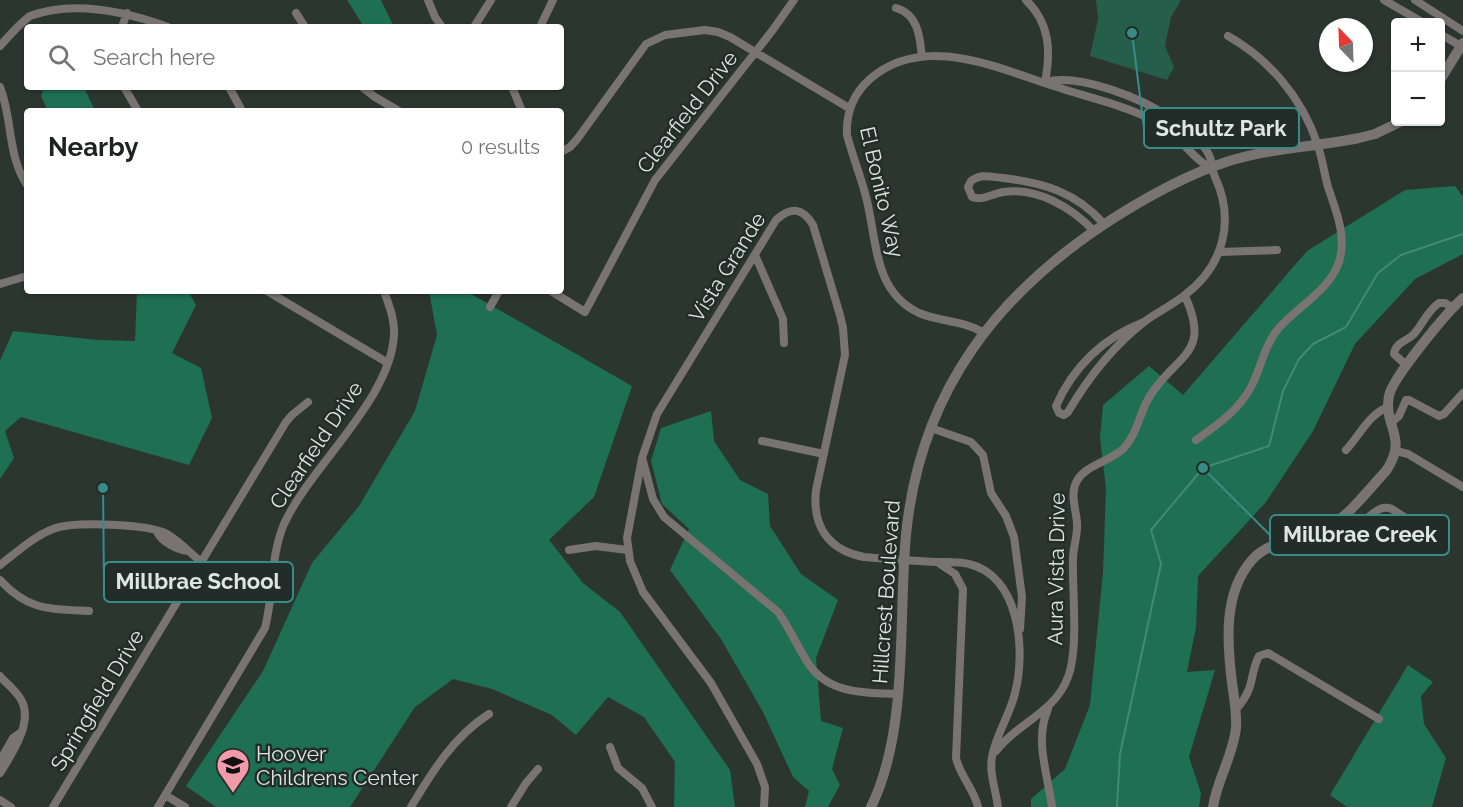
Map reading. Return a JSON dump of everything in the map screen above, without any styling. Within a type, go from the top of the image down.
[{"type":"street","points":[[428,0],[440,24]]},
{"type":"street","points":[[476,24],[491,0]]},
{"type":"street","points":[[541,24],[553,0]]},
{"type":"street","name":"Clearfield Drive","points":[[556,294],[585,312],[655,180],[795,0]]},
{"type":"street","points":[[1026,0],[1039,15],[1047,36],[1048,64],[1045,82]]},
{"type":"street","points":[[1384,0],[1415,18]]},
{"type":"street","points":[[1415,0],[1463,32]]},
{"type":"street","points":[[0,46],[31,15],[56,3],[86,1],[100,3],[159,24]]},
{"type":"street","points":[[896,8],[909,14],[914,21],[920,38],[921,57]]},
{"type":"street","points":[[123,24],[127,13]]},
{"type":"street","points":[[296,13],[303,24]]},
{"type":"street","points":[[564,150],[578,138],[638,53],[646,44],[665,35],[705,30],[718,32],[849,108]]},
{"type":"street","points":[[1196,441],[1222,421],[1242,400],[1251,387],[1269,343],[1277,330],[1328,282],[1335,273],[1342,250],[1342,239],[1318,146],[1299,104],[1281,80],[1249,49],[1228,36]]},
{"type":"street","points":[[1445,36],[1462,45],[1445,72]]},
{"type":"street","name":"El Bonito Way","points":[[984,333],[967,324],[918,312],[896,296],[884,278],[877,256],[864,191],[848,135],[847,123],[849,108],[866,83],[878,73],[906,60],[939,56],[964,59],[1045,82],[1144,116],[1169,133],[1199,161],[1210,168]]},
{"type":"street","name":"El Bonito Way","points":[[1045,82],[1060,79],[1092,85],[1149,105],[1177,123],[1198,141],[1210,156],[1210,168],[1220,189],[1225,216],[1220,252],[1205,276],[1185,296],[1144,322],[1119,333],[1091,355],[1068,383],[1060,397],[1056,406],[1059,413],[1064,415],[1068,412],[1100,364],[1144,322]]},
{"type":"street","points":[[0,87],[8,108],[13,156],[24,179]]},
{"type":"street","points":[[126,90],[136,108]]},
{"type":"street","points":[[231,90],[240,108]]},
{"type":"street","points":[[366,90],[394,108]]},
{"type":"street","points":[[513,90],[521,108]]},
{"type":"street","name":"Hillcrest Boulevard","points":[[871,807],[890,751],[897,694],[904,560],[915,482],[931,428],[954,379],[984,333],[1034,277],[1104,224],[1173,183],[1210,168],[1260,153],[1318,146],[1367,136],[1391,126]]},
{"type":"street","points":[[1094,231],[1078,216],[1051,200],[1027,193],[1007,191],[977,199],[972,197],[968,187],[971,181],[982,176],[1042,184],[1077,201],[1104,224]]},
{"type":"street","name":"Vista Grande","points":[[764,807],[765,787],[752,754],[706,675],[644,592],[633,572],[627,550],[628,526],[642,458],[657,414],[776,220],[783,213],[792,210],[802,212],[809,217],[813,225],[840,315],[845,342],[843,369],[814,504],[825,535],[833,544],[852,555],[969,564],[979,567],[997,581],[1009,599],[1019,636]]},
{"type":"street","points":[[1220,252],[1277,250]]},
{"type":"street","points":[[755,255],[783,319],[784,344]]},
{"type":"street","points":[[0,284],[24,277]]},
{"type":"street","points":[[272,294],[387,363]]},
{"type":"street","name":"Clearfield Drive","points":[[158,807],[260,639],[268,616],[278,540],[290,512],[361,411],[387,363],[393,347],[394,334],[393,320],[385,294]]},
{"type":"street","points":[[490,307],[497,294]]},
{"type":"street","name":"Aura Vista Drive","points":[[1049,707],[1064,688],[1072,663],[1073,558],[1077,523],[1073,504],[1074,486],[1079,477],[1089,469],[1105,462],[1124,448],[1138,425],[1149,397],[1188,351],[1196,330],[1185,296]]},
{"type":"street","points":[[1213,807],[1231,753],[1236,725],[1228,633],[1232,600],[1238,585],[1252,560],[1263,551],[1331,526],[1386,471],[1393,461],[1397,443],[1388,407],[1391,388],[1406,365],[1452,307],[1463,298]]},
{"type":"street","points":[[1406,365],[1394,354],[1396,346],[1415,333],[1426,315],[1439,303],[1452,307]]},
{"type":"street","points":[[1392,422],[1399,416],[1406,400],[1439,416],[1444,414],[1463,393]]},
{"type":"street","name":"Springfield Drive","points":[[53,807],[286,422],[292,414],[308,402]]},
{"type":"street","points":[[1346,450],[1371,417],[1388,407]]},
{"type":"street","points":[[931,428],[971,442],[984,455],[991,493],[1006,516],[1014,537],[1023,597],[1019,636],[1020,660],[1016,692],[995,745],[992,759],[998,807]]},
{"type":"street","points":[[762,441],[824,454]]},
{"type":"street","points":[[1396,451],[1408,454],[1463,487]]},
{"type":"street","points":[[642,458],[653,499],[664,517],[777,612],[786,622],[807,663],[815,672],[834,686],[846,690],[897,694]]},
{"type":"street","points":[[1331,526],[1337,530],[1354,525],[1362,522],[1380,508],[1386,507],[1392,508],[1427,532]]},
{"type":"street","points":[[0,565],[39,536],[53,529],[69,525],[141,526],[163,532],[184,545],[201,561],[240,583],[272,588]]},
{"type":"street","points":[[569,550],[596,546],[627,550]]},
{"type":"street","points":[[936,562],[955,574],[963,589],[956,758],[978,807]]},
{"type":"street","points":[[0,580],[18,597],[34,605],[53,609],[89,611]]},
{"type":"street","points":[[1235,710],[1244,701],[1250,689],[1259,656],[1268,653],[1379,719]]},
{"type":"street","points":[[0,676],[21,698],[25,711],[19,742],[0,773]]},
{"type":"street","points":[[992,759],[1002,743],[1049,707]]},
{"type":"street","points":[[1049,707],[1041,736],[1052,807]]},
{"type":"street","points":[[411,807],[445,755],[474,725],[489,714]]},
{"type":"street","points":[[0,761],[14,738],[20,733]]},
{"type":"street","points":[[610,747],[618,768],[642,788],[652,807]]},
{"type":"street","points":[[511,807],[538,769]]},
{"type":"street","points":[[519,793],[520,807]]},
{"type":"street","points":[[165,795],[185,807]]},
{"type":"street","points":[[0,800],[11,807]]},
{"type":"green space","points":[[347,0],[381,0],[393,24],[362,24]]},
{"type":"green space","points":[[1096,0],[1181,0],[1171,17],[1165,46],[1174,67],[1167,80],[1090,56],[1098,19]]},
{"type":"green space","points":[[43,90],[85,90],[94,108],[47,108],[41,96]]},
{"type":"green space","points":[[1455,186],[1463,197],[1463,254],[1415,279],[1355,344],[1313,431],[1266,502],[1198,576],[1196,627],[1187,672],[1215,670],[1189,757],[1201,793],[1199,807],[1031,807],[1031,799],[1065,769],[1090,705],[1103,572],[1106,489],[1100,438],[1103,405],[1149,366],[1183,395],[1307,251],[1405,190]]},
{"type":"green space","points":[[137,294],[190,294],[196,305],[172,353],[201,368],[212,418],[189,465],[21,417],[5,431],[14,458],[0,479],[0,361],[13,331],[98,340],[135,341]]},
{"type":"green space","points":[[430,294],[471,294],[632,386],[594,497],[549,540],[583,583],[620,612],[730,770],[735,807],[674,807],[675,762],[644,717],[608,697],[576,735],[552,715],[492,689],[453,679],[415,707],[350,807],[216,807],[186,786],[263,671],[312,563],[359,506],[415,411],[437,335]]},
{"type":"green space","points":[[711,411],[714,441],[740,480],[768,494],[770,526],[801,574],[838,600],[816,658],[821,721],[843,728],[832,769],[840,785],[828,807],[805,807],[809,791],[793,777],[763,712],[721,639],[670,570],[689,529],[662,504],[651,461],[661,428]]},
{"type":"green space","points":[[1408,665],[1433,682],[1421,696],[1424,724],[1446,758],[1432,807],[1347,807],[1330,795]]},
{"type":"waterway","points":[[1117,807],[1120,754],[1161,564],[1151,530],[1203,468],[1269,446],[1283,391],[1299,359],[1313,344],[1346,327],[1378,273],[1401,255],[1463,234]]},
{"type":"place","name":"Schultz Park","points":[[1132,33]]},
{"type":"place","name":"Millbrae Creek","points":[[1203,468]]},
{"type":"place","name":"Millbrae School","points":[[103,488]]},
{"type":"place","name":"Hoover Childrens Center","points":[[233,794]]}]
